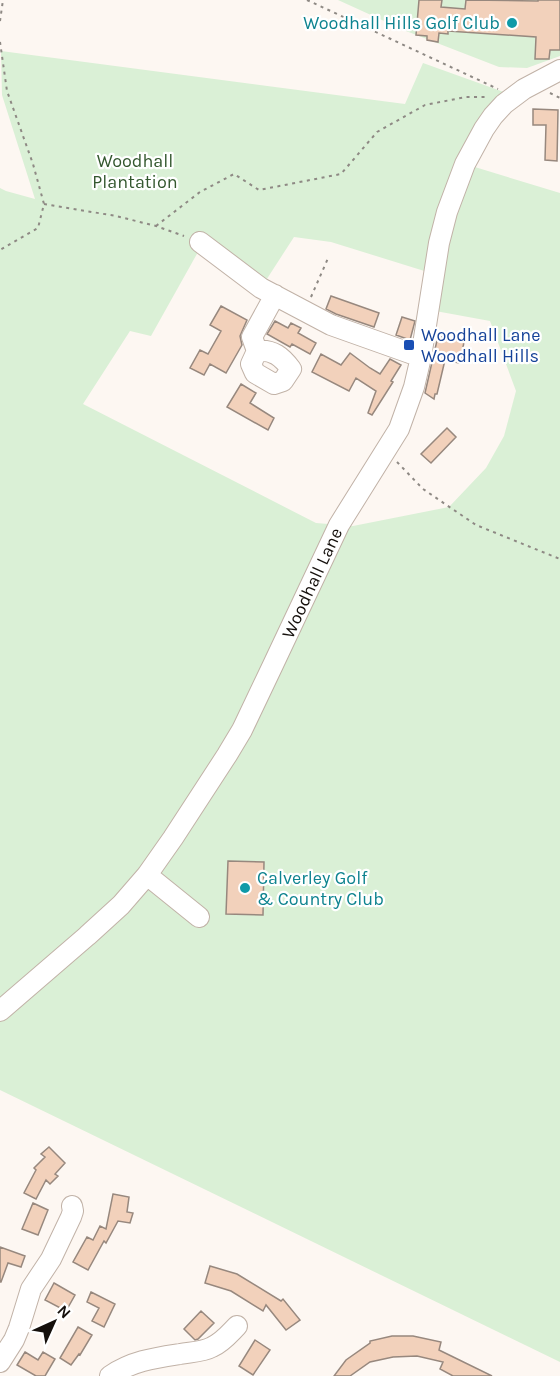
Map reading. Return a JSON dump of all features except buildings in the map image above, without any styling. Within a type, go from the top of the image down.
[{"type":"street","name":"Woodhall Lane","points":[[0,1011],[87,936],[147,875],[198,801],[242,730],[339,525],[399,429],[422,357],[439,243],[447,212],[465,164],[484,129],[504,104],[524,89],[560,70]]},
{"type":"street","points":[[201,242],[261,288],[331,325],[422,357]]},
{"type":"street","points":[[257,351],[252,337],[275,295]]},
{"type":"street","points":[[147,875],[199,917]]},
{"type":"street","points":[[0,1362],[14,1340],[31,1289],[51,1259],[71,1217],[72,1206]]},
{"type":"street","points":[[110,1376],[121,1368],[136,1362],[211,1348],[237,1326]]},
{"type":"path","points":[[0,21],[3,0]]},
{"type":"path","points":[[307,0],[515,96]]},
{"type":"path","points":[[0,42],[7,90],[33,164],[44,204],[38,228],[0,250]]},
{"type":"path","points":[[156,226],[200,192],[234,174],[259,190],[341,174],[377,132],[425,105],[466,97],[492,97]]},
{"type":"path","points":[[44,204],[116,216],[156,226],[201,242]]},
{"type":"path","points":[[305,311],[329,256]]},
{"type":"path","points":[[385,451],[423,489],[476,525],[560,559]]},
{"type":"green space","name":"Woodhall Hills Golf Club","points":[[338,0],[560,0],[560,56],[527,68],[499,67],[406,31]]},
{"type":"green space","name":"Calverley Golf & Country Club","points":[[1,51],[405,104],[423,63],[515,96],[465,164],[560,193],[560,1362],[0,1090],[0,188],[35,199],[2,95]],"holes":[[[294,237],[331,242],[434,274],[430,310],[490,321],[516,391],[504,436],[486,468],[449,507],[353,526],[316,523],[83,404],[130,331],[151,336],[198,252],[261,288]]]},
{"type":"place","name":"Woodhall Hills Golf Club","points":[[512,23]]},
{"type":"place","name":"Woodhall Lane Woodhall Hills","points":[[409,345]]},
{"type":"place","name":"Calverley Golf & Country Club","points":[[245,888]]},
{"type":"park label","name":"Woodhall Plantation","points":[[135,171]]}]
